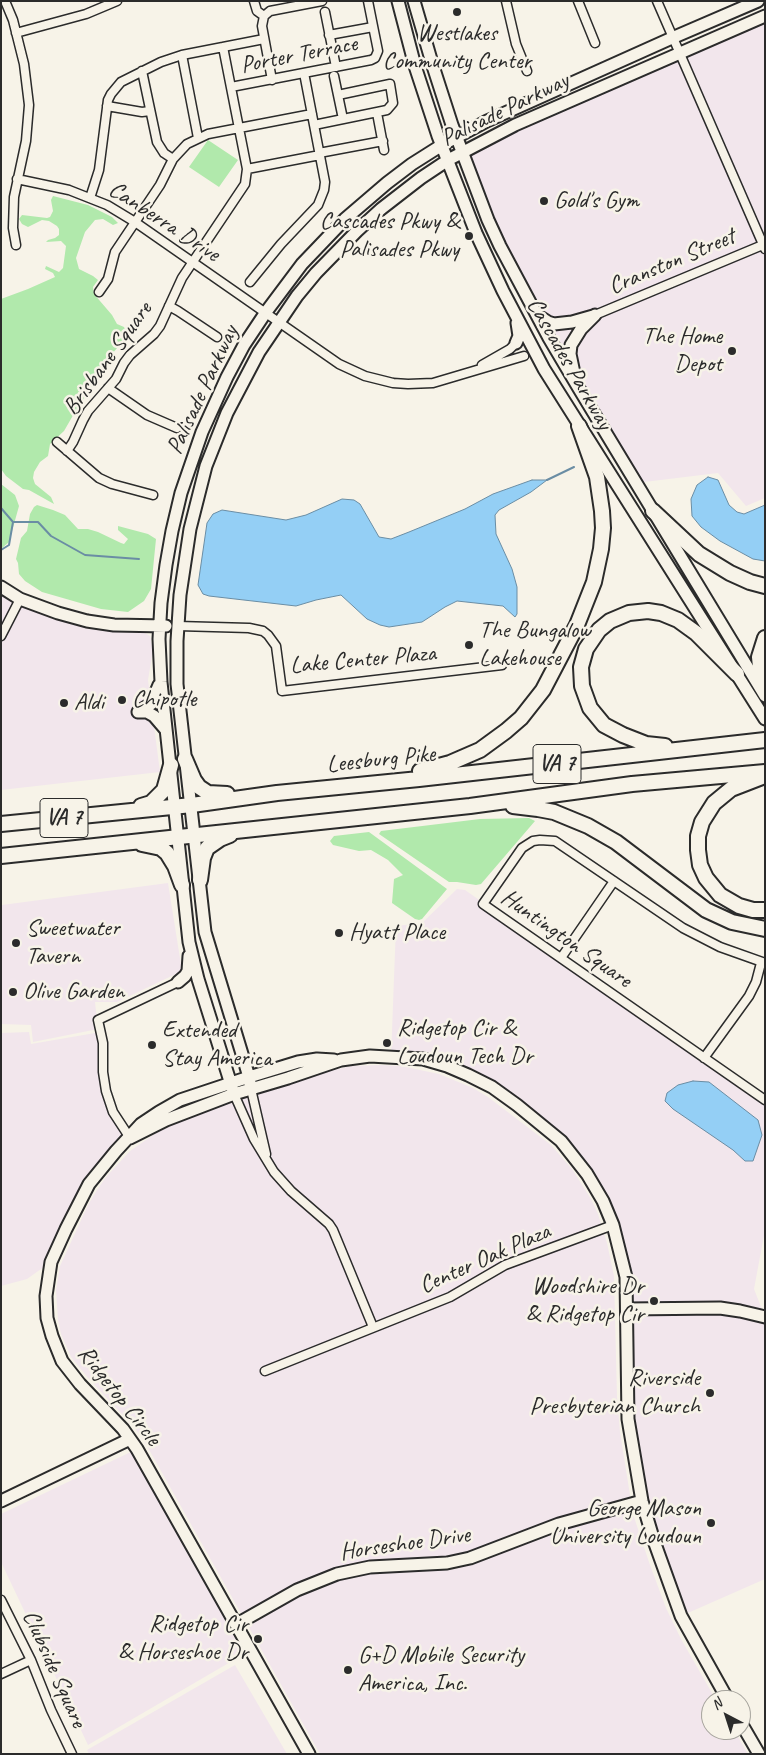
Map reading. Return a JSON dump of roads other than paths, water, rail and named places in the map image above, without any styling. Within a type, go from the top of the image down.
[{"type":"highway","points":[[354,786],[432,769],[465,757],[487,745],[506,731],[532,706],[552,676],[591,592],[602,549],[603,528],[600,494],[592,461],[579,426]]},
{"type":"highway","points":[[653,510],[698,554],[730,573],[765,586]]},
{"type":"highway","points":[[708,746],[646,744],[622,735],[604,725],[590,708],[582,686],[581,667],[586,649],[599,630],[610,621],[622,615],[635,612],[655,612],[678,620],[696,633],[737,674]]},
{"type":"highway","points":[[765,638],[758,657],[765,687]]},
{"type":"highway","name":"Leesburg Pike","points":[[1,824],[192,805],[278,793],[765,740]]},
{"type":"highway","points":[[185,759],[194,780],[199,787],[208,793],[278,793]]},
{"type":"highway","points":[[126,811],[151,803],[164,790],[171,765]]},
{"type":"highway","name":"VA 7","points":[[1,856],[470,806],[632,784],[765,772]]},
{"type":"highway","points":[[765,776],[732,790],[714,803],[700,829],[698,850],[700,865],[706,878],[720,895],[739,906],[753,910],[765,910]]},
{"type":"highway","points":[[470,806],[538,808],[568,817],[616,842],[712,914],[732,922],[765,929]]},
{"type":"highway","points":[[200,880],[203,858],[207,848],[220,839],[240,831]]},
{"type":"highway","points":[[132,842],[161,848],[168,853],[182,885]]},
{"type":"main road","name":"Cascades Parkway","points":[[398,1],[416,66],[442,145],[476,233],[517,319],[540,363],[579,426],[765,719]]},
{"type":"main road","name":"Cascades Parkway","points":[[414,1],[432,63],[462,152],[500,246],[578,387],[765,696]]},
{"type":"main road","name":"Palisade Parkway","points":[[189,942],[161,682],[161,603],[172,531],[181,493],[202,432],[244,345],[302,264],[345,220],[387,183],[442,145],[502,114],[758,1]]},
{"type":"main road","name":"Palisade Parkway","points":[[251,1089],[249,1076],[205,932],[177,684],[180,595],[187,545],[206,466],[216,439],[243,381],[278,322],[316,273],[357,231],[404,191],[448,160],[515,125],[765,16]]},
{"type":"main road","points":[[537,315],[554,324],[572,322],[595,315]]},
{"type":"main road","points":[[578,387],[570,354],[571,345],[581,328],[595,315]]},
{"type":"main road","points":[[516,343],[519,336],[517,319]]},
{"type":"main road","points":[[524,356],[533,358],[540,363]]},
{"type":"main road","points":[[1,587],[20,598],[58,613],[87,621],[114,625],[178,626]]},
{"type":"main road","points":[[161,682],[154,701],[147,708],[138,712],[147,712],[154,716],[166,730]]},
{"type":"main road","points":[[178,982],[188,971],[189,942]]},
{"type":"main road","points":[[189,942],[232,1088]]},
{"type":"main road","points":[[178,982],[192,985],[204,996]]},
{"type":"main road","name":"Ridgetop Circle","points":[[232,1088],[251,1089],[341,1060],[370,1056],[417,1058],[447,1066],[492,1087],[543,1126],[571,1152],[599,1192],[613,1225],[626,1277],[628,1419],[642,1501],[681,1616],[722,1690]]},
{"type":"main road","name":"Ridgetop Circle","points":[[309,1754],[237,1624],[130,1439],[123,1429],[80,1384],[62,1361],[47,1318],[46,1296],[51,1262],[76,1207],[89,1184],[116,1151],[130,1138],[232,1088],[249,1076],[298,1062],[317,1059],[341,1060]]},
{"type":"main road","points":[[627,1309],[720,1308],[765,1317]]},
{"type":"main road","points":[[1,1501],[130,1439]]},
{"type":"main road","name":"Horseshoe Drive","points":[[237,1624],[297,1590],[337,1574],[370,1567],[447,1563],[470,1558],[559,1524],[642,1501]]},
{"type":"main road","points":[[751,1740],[759,1754]]},
{"type":"street","points":[[5,1],[24,64],[29,105],[26,141],[12,212],[16,245]]},
{"type":"street","points":[[16,33],[86,14],[117,1]]},
{"type":"street","points":[[254,1],[257,11],[264,16],[262,26],[272,80]]},
{"type":"street","name":"Porter Terrace","points":[[264,16],[270,11],[285,5],[322,1]]},
{"type":"street","name":"Porter Terrace","points":[[231,87],[375,58],[378,51],[368,1]]},
{"type":"street","points":[[506,1],[516,44],[527,71]]},
{"type":"street","points":[[578,1],[595,42]]},
{"type":"street","points":[[657,1],[764,246]]},
{"type":"street","points":[[324,12],[336,67]]},
{"type":"street","points":[[330,35],[374,27]]},
{"type":"street","points":[[90,198],[98,170],[107,106],[111,94],[121,82],[142,71],[182,55],[264,39]]},
{"type":"street","points":[[223,47],[246,169],[382,141]]},
{"type":"street","points":[[182,55],[198,138]]},
{"type":"street","points":[[142,71],[157,142],[160,148],[173,159]]},
{"type":"street","points":[[250,282],[281,244],[318,205],[322,198],[325,182],[304,73]]},
{"type":"street","points":[[334,76],[343,119]]},
{"type":"street","points":[[314,125],[388,110],[393,99],[390,84],[338,95]]},
{"type":"street","points":[[107,106],[142,112],[150,111]]},
{"type":"street","points":[[377,113],[384,150]]},
{"type":"street","points":[[99,292],[108,279],[115,252],[160,185],[173,159],[187,144],[214,132],[239,129],[312,114]]},
{"type":"street","name":"Brisbane Square","points":[[67,451],[88,411],[108,388],[130,355],[154,334],[160,326],[177,286],[242,190],[247,176],[246,169]]},
{"type":"street","name":"Canberra Drive","points":[[17,179],[70,190],[107,205],[135,222],[339,364],[379,380],[393,383],[418,384],[448,379],[470,372]]},
{"type":"street","name":"Cranston Street","points":[[595,315],[764,246]]},
{"type":"street","points":[[169,306],[178,310],[217,337]]},
{"type":"street","points":[[470,372],[510,349],[516,343]]},
{"type":"street","points":[[470,372],[524,356]]},
{"type":"street","points":[[108,388],[147,415],[177,428]]},
{"type":"street","points":[[57,442],[99,478],[112,484],[153,495]]},
{"type":"street","points":[[1,636],[20,598]]},
{"type":"street","name":"Lake Center Plaza","points":[[178,626],[249,628],[263,631],[276,646],[282,691],[502,665]]},
{"type":"street","name":"Huntington Square","points":[[763,963],[720,947],[675,924],[555,842],[540,840],[522,848],[483,904],[765,1100]]},
{"type":"street","points":[[561,958],[614,881]]},
{"type":"street","points":[[704,1058],[749,996],[763,963]]},
{"type":"street","points":[[130,1138],[113,1112],[106,1091],[103,1072],[103,1043],[98,1020],[178,982]]},
{"type":"street","points":[[232,1088],[254,1139],[282,1183],[333,1230],[373,1327]]},
{"type":"street","points":[[251,1089],[268,1161]]},
{"type":"street","name":"Center Oak Plaza","points":[[265,1372],[450,1297],[506,1265],[613,1225]]},
{"type":"street","name":"Clubside Square","points":[[1,1600],[31,1660],[51,1710],[72,1754]]},
{"type":"street","points":[[1,1674],[31,1660]]},
{"type":"water","points":[[708,477],[718,480],[729,505],[737,512],[744,514],[765,505],[765,561],[753,559],[720,541],[701,527],[692,516],[691,499],[697,485]]},
{"type":"water","points":[[532,480],[547,480],[531,492],[499,510],[495,515],[496,534],[512,569],[517,587],[517,614],[515,617],[503,606],[457,601],[422,622],[389,627],[367,619],[341,595],[296,606],[209,596],[203,594],[198,585],[207,523],[213,514],[222,510],[286,520],[306,515],[342,499],[354,500],[360,504],[379,537],[391,539],[465,509],[493,494]]},
{"type":"water","points":[[693,1081],[709,1082],[758,1120],[762,1135],[753,1161],[745,1161],[733,1150],[673,1109],[665,1101],[667,1093],[678,1085]]},
{"type":"waterway","points":[[547,480],[574,467]]},
{"type":"waterway","points":[[1,508],[13,522],[9,545],[1,550]]},
{"type":"waterway","points":[[13,522],[38,522],[51,536],[85,555],[139,559]]},
{"type":"place","name":"Westlakes Community Center","points":[[457,12]]},
{"type":"place","name":"Gold's Gym","points":[[544,201]]},
{"type":"place","name":"Cascades Pkwy & Palisades Pkwy","points":[[469,236]]},
{"type":"place","name":"The Home Depot","points":[[732,351]]},
{"type":"place","name":"The Bungalow Lakehouse","points":[[469,645]]},
{"type":"place","name":"Chipotle","points":[[122,700]]},
{"type":"place","name":"Aldi","points":[[64,703]]},
{"type":"place","name":"Hyatt Place","points":[[339,933]]},
{"type":"place","name":"Sweetwater Tavern","points":[[16,943]]},
{"type":"place","name":"Olive Garden","points":[[13,992]]},
{"type":"place","name":"Ridgetop Cir & Loudoun Tech Dr","points":[[387,1043]]},
{"type":"place","name":"Extended Stay America","points":[[152,1045]]},
{"type":"place","name":"Woodshire Dr & Ridgetop Cir","points":[[654,1301]]},
{"type":"place","name":"Riverside Presbyterian Church","points":[[710,1393]]},
{"type":"place","name":"George Mason University Loudoun","points":[[711,1523]]},
{"type":"place","name":"Ridgetop Cir & Horseshoe Dr","points":[[258,1639]]},
{"type":"place","name":"G+D Mobile Security America, Inc.","points":[[348,1670]]}]
